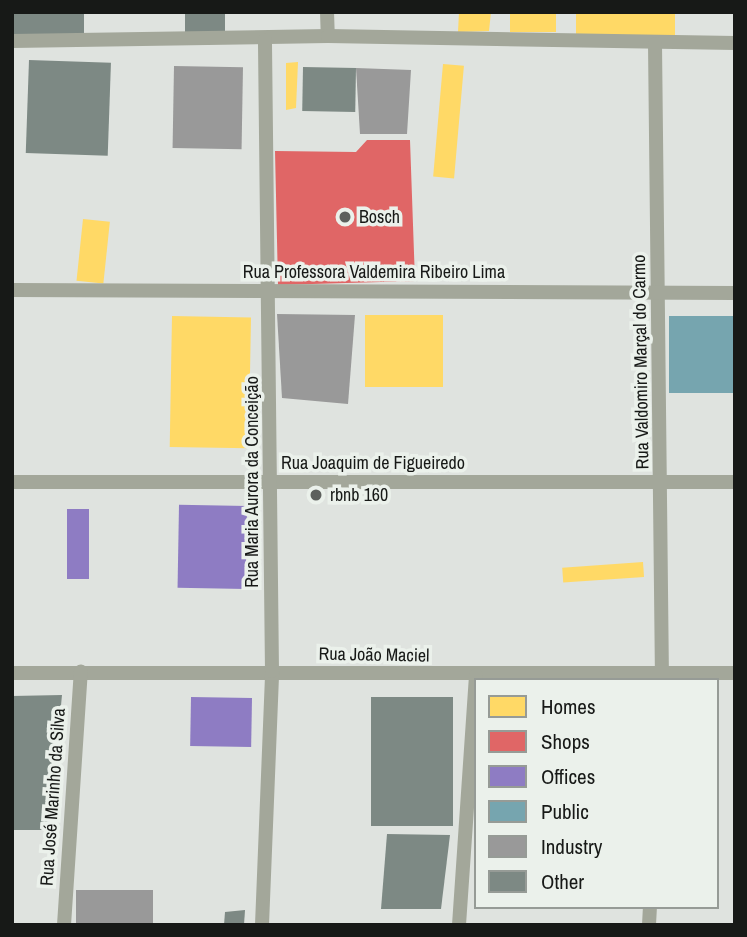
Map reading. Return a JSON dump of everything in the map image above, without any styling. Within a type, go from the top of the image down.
[{"type":"street","points":[[327,12],[328,36]]},
{"type":"street","points":[[12,41],[265,40],[328,36],[655,44],[735,43]]},
{"type":"street","name":"Rua Maria Aurora da Conceição","points":[[262,925],[272,671],[271,291],[265,40]]},
{"type":"street","name":"Rua Valdomiro Marçal do Carmo","points":[[655,44],[660,292],[662,676]]},
{"type":"street","name":"Rua Professora Valdemira Ribeiro Lima","points":[[12,290],[735,293]]},
{"type":"street","name":"Rua Joaquim de Figueiredo","points":[[12,482],[735,482]]},
{"type":"street","name":"Rua João Maciel","points":[[12,673],[272,671],[476,676],[662,676],[735,673]]},
{"type":"street","name":"Rua José Marinho da Silva","points":[[64,925],[80,672]]},
{"type":"street","points":[[459,925],[474,705]]},
{"type":"building: Homes","points":[[459,12],[491,12],[489,31],[458,32]]},
{"type":"building: Homes","points":[[510,12],[556,12],[556,32],[510,32]]},
{"type":"building: Homes","points":[[576,12],[675,12],[675,35],[576,35]]},
{"type":"building: Homes","points":[[298,62],[296,108],[286,110],[286,63]]},
{"type":"building: Homes","points":[[443,64],[464,66],[454,178],[433,177]]},
{"type":"building: Homes","points":[[83,219],[110,222],[103,283],[77,281]]},
{"type":"building: Homes","points":[[365,315],[443,315],[443,387],[365,387]]},
{"type":"building: Homes","points":[[172,316],[251,317],[249,448],[170,447]]},
{"type":"building: Homes","points":[[643,562],[644,577],[563,583],[562,568]]},
{"type":"building: Shops","name":"Bosch","points":[[367,140],[410,140],[415,281],[278,285],[275,151],[356,152]]},
{"type":"building: Offices","points":[[179,505],[247,506],[246,589],[178,588]]},
{"type":"building: Offices","points":[[67,509],[89,509],[89,579],[67,579]]},
{"type":"building: Offices","points":[[191,697],[252,698],[251,747],[190,746]]},
{"type":"building: Public","points":[[669,316],[735,316],[735,393],[669,393]]},
{"type":"building: Industry","points":[[174,66],[243,67],[242,149],[173,148]]},
{"type":"building: Industry","points":[[356,68],[411,70],[407,134],[360,134]]},
{"type":"building: Industry","points":[[277,314],[355,315],[348,404],[282,398]]},
{"type":"building: Industry","points":[[76,890],[153,890],[153,925],[76,925]]},
{"type":"building: Other","points":[[12,12],[84,12],[84,35],[12,35]]},
{"type":"building: Other","points":[[185,12],[225,12],[225,34],[185,34]]},
{"type":"building: Other","points":[[29,60],[111,63],[108,156],[26,153]]},
{"type":"building: Other","points":[[303,67],[356,68],[355,112],[302,111]]},
{"type":"building: Other","points":[[62,695],[49,830],[12,830],[12,696]]},
{"type":"building: Other","points":[[371,697],[453,697],[453,826],[371,826]]},
{"type":"building: Other","points":[[387,834],[450,835],[441,909],[381,909]]},
{"type":"building: Other","points":[[245,910],[244,925],[224,925],[225,912]]},
{"type":"place","name":"Bosch","points":[[345,217]]},
{"type":"place","name":"rbnb 160","points":[[316,495]]}]
